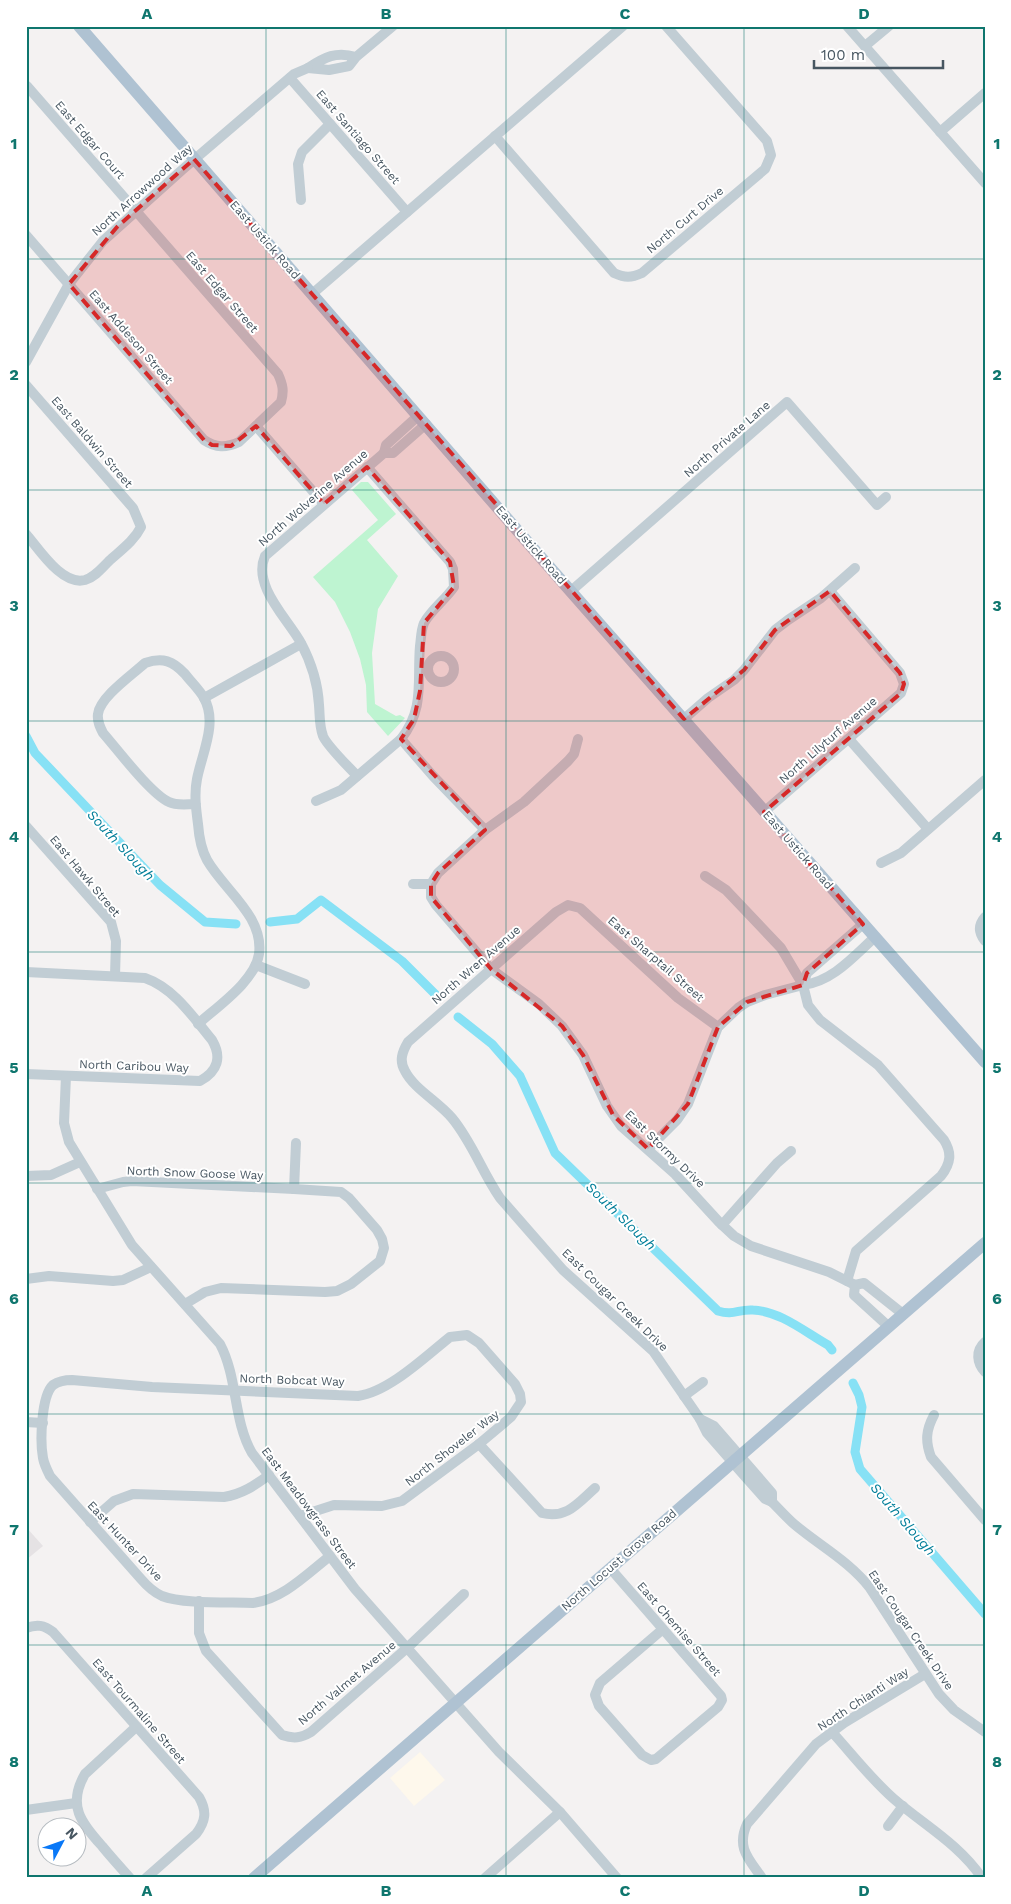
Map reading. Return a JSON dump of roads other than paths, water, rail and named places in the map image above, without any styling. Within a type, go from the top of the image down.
[{"type":"main road","name":"East Ustick Road","points":[[79,26],[764,812],[985,1062]]},
{"type":"main road","name":"North Locust Grove Road","points":[[254,1878],[985,1243]]},
{"type":"street","name":"North Arrowwood Way","points":[[26,362],[68,284],[103,241],[135,211],[290,78],[326,57],[344,54],[356,57],[392,26]]},
{"type":"street","points":[[312,294],[623,26]]},
{"type":"street","name":"North Curt Drive","points":[[495,136],[614,273],[623,277],[630,277],[642,272],[765,170],[772,155],[767,142],[666,26]]},
{"type":"street","points":[[847,26],[985,183]]},
{"type":"street","points":[[865,46],[889,26]]},
{"type":"street","name":"East Santiago Street","points":[[290,78],[406,212]]},
{"type":"street","name":"East Edgar Court","points":[[27,86],[135,211]]},
{"type":"street","points":[[940,132],[985,93]]},
{"type":"street","points":[[301,200],[298,164],[302,152],[330,124]]},
{"type":"street","name":"East Edgar Street","points":[[135,211],[278,374],[284,393],[277,408],[256,426]]},
{"type":"street","name":"East Addeson Street","points":[[26,235],[204,440],[212,445],[221,447],[231,446],[239,442],[256,426]]},
{"type":"street","name":"East Baldwin Street","points":[[26,385],[133,508],[142,527],[136,537],[95,575],[86,580],[75,581],[63,576],[26,534]]},
{"type":"street","name":"North Private Lane","points":[[571,591],[787,402],[877,505],[886,497]]},
{"type":"street","name":"North Wolverine Avenue","points":[[301,644],[276,608],[266,586],[261,570],[265,556],[384,453],[386,445],[422,420]]},
{"type":"street","points":[[256,426],[324,504]]},
{"type":"street","points":[[316,801],[341,790],[401,738],[414,719],[424,668],[424,623],[454,587],[454,576],[450,562],[367,466]]},
{"type":"street","points":[[684,719],[708,698],[734,680],[776,630],[830,591],[855,568]]},
{"type":"street","name":"North Lilyturf Avenue","points":[[764,812],[901,693],[904,684],[900,673],[830,591]]},
{"type":"street","points":[[204,698],[301,644],[309,659],[315,681],[319,705],[319,721],[323,738],[357,776]]},
{"type":"street","points":[[196,804],[177,804],[167,801],[155,792],[103,733],[98,723],[98,714],[105,699],[145,663],[164,659],[178,666],[204,698],[209,712],[209,727],[197,779],[196,804],[200,841],[207,860],[255,926],[260,945],[256,965],[245,982],[198,1024]]},
{"type":"street","points":[[401,738],[433,776],[485,830]]},
{"type":"street","points":[[413,884],[431,884],[438,873],[485,830],[524,802],[568,761],[574,754],[578,739]]},
{"type":"street","points":[[849,739],[928,829]]},
{"type":"street","points":[[881,863],[900,854],[985,780]]},
{"type":"street","name":"East Hawk Street","points":[[26,826],[111,922],[116,941],[115,976]]},
{"type":"street","points":[[705,876],[726,890],[781,948],[802,985],[808,1006],[820,1020],[878,1065],[949,1148],[950,1158],[947,1168],[941,1176],[856,1251],[851,1283],[854,1295],[888,1326]]},
{"type":"street","name":"East Stormy Drive","points":[[431,884],[431,897],[436,905],[491,969],[539,1004],[562,1026],[583,1055],[613,1115],[682,1181],[734,1236],[751,1246],[829,1272],[851,1283],[864,1283],[903,1314]]},
{"type":"street","name":"North Wren Avenue","points":[[401,1059],[408,1042],[556,912],[568,905],[580,908]]},
{"type":"street","name":"East Sharptail Street","points":[[580,908],[678,998],[718,1027]]},
{"type":"street","points":[[985,917],[980,923],[979,928],[985,940]]},
{"type":"street","points":[[802,985],[807,973],[863,924]]},
{"type":"street","points":[[648,1149],[677,1120],[688,1104],[718,1027],[738,1008],[747,1002],[765,995],[802,985],[815,984],[830,976],[875,936]]},
{"type":"street","points":[[256,965],[305,984]]},
{"type":"street","name":"North Caribou Way","points":[[26,972],[145,978],[155,981],[171,993],[212,1040],[217,1048],[218,1058],[216,1068],[209,1076],[200,1081],[26,1074]]},
{"type":"street","name":"East Cougar Creek Drive","points":[[401,1059],[404,1070],[409,1078],[440,1105],[460,1128],[500,1198],[569,1277],[653,1351],[700,1419],[714,1426],[736,1459],[772,1493],[772,1502],[793,1523],[845,1561],[859,1574],[925,1674],[946,1702],[985,1732]]},
{"type":"street","name":"East Meadowgrass Street","points":[[66,1076],[64,1113],[69,1142],[126,1236],[220,1344],[228,1362],[247,1444],[268,1475],[355,1589],[499,1752],[560,1812],[617,1878]]},
{"type":"street","points":[[294,1188],[296,1143]]},
{"type":"street","points":[[722,1225],[777,1162],[791,1152]]},
{"type":"street","points":[[26,1176],[51,1175],[80,1162]]},
{"type":"street","name":"North Snow Goose Way","points":[[97,1189],[132,1181],[294,1188],[340,1192],[349,1198],[377,1230],[382,1239],[384,1248],[380,1261],[351,1284],[337,1290],[325,1292],[221,1288],[205,1292],[185,1304]]},
{"type":"street","points":[[26,1279],[48,1276],[113,1281],[128,1278],[152,1267]]},
{"type":"street","name":"North Bobcat Way","points":[[43,1424],[44,1403],[47,1394],[53,1386],[62,1381],[72,1380],[152,1387],[368,1395],[386,1386],[450,1336],[462,1334],[470,1336],[479,1343],[515,1384],[521,1399]]},
{"type":"street","points":[[985,1342],[981,1345],[977,1356],[980,1367],[985,1372]]},
{"type":"street","points":[[684,1396],[703,1382]]},
{"type":"street","name":"North Shoveler Way","points":[[300,1516],[334,1505],[382,1506],[402,1501],[479,1444],[511,1417],[517,1410],[521,1399]]},
{"type":"street","points":[[934,1415],[926,1436],[931,1457],[985,1520]]},
{"type":"street","points":[[26,1422],[43,1424]]},
{"type":"street","name":"East Hunter Drive","points":[[43,1424],[42,1448],[45,1467],[50,1476],[152,1590],[170,1599],[262,1602],[281,1593],[330,1556]]},
{"type":"street","points":[[479,1444],[542,1513],[562,1514],[594,1488]]},
{"type":"street","points":[[90,1522],[114,1501],[133,1494],[234,1496],[248,1490],[268,1475]]},
{"type":"street","name":"East Chemise Street","points":[[610,1568],[663,1629],[721,1696],[722,1700],[718,1707],[656,1759],[651,1760],[642,1755],[600,1706],[595,1695],[599,1684],[663,1629]]},
{"type":"street","name":"North Valmet Avenue","points":[[199,1601],[199,1633],[206,1651],[282,1735],[292,1738],[302,1737],[311,1732],[408,1648],[464,1594]]},
{"type":"street","name":"East Tourmaline Street","points":[[26,1628],[35,1625],[45,1626],[53,1632],[204,1806],[205,1816],[202,1826],[196,1834],[146,1878]]},
{"type":"street","name":"North Chianti Way","points":[[762,1878],[746,1854],[742,1840],[747,1824],[805,1756],[832,1732],[925,1674]]},
{"type":"street","points":[[130,1878],[88,1831],[82,1822],[76,1803],[80,1783],[85,1774],[136,1727]]},
{"type":"street","points":[[832,1732],[881,1787],[952,1844],[966,1857],[982,1878]]},
{"type":"street","points":[[26,1810],[76,1803]]},
{"type":"street","points":[[888,1826],[903,1806]]},
{"type":"street","points":[[485,1878],[560,1812]]},
{"type":"waterway","name":"South Slough","points":[[26,736],[35,753],[160,885],[205,922],[236,924]]},
{"type":"waterway","name":"South Slough","points":[[270,922],[297,919],[321,900],[402,961],[438,997]]},
{"type":"waterway","name":"South Slough","points":[[458,1017],[492,1044],[520,1076],[555,1153],[718,1311],[732,1313],[753,1310],[773,1314],[801,1328],[828,1345],[832,1350]]},
{"type":"waterway","name":"South Slough","points":[[853,1383],[862,1407],[855,1452],[860,1469],[985,1614]]}]
